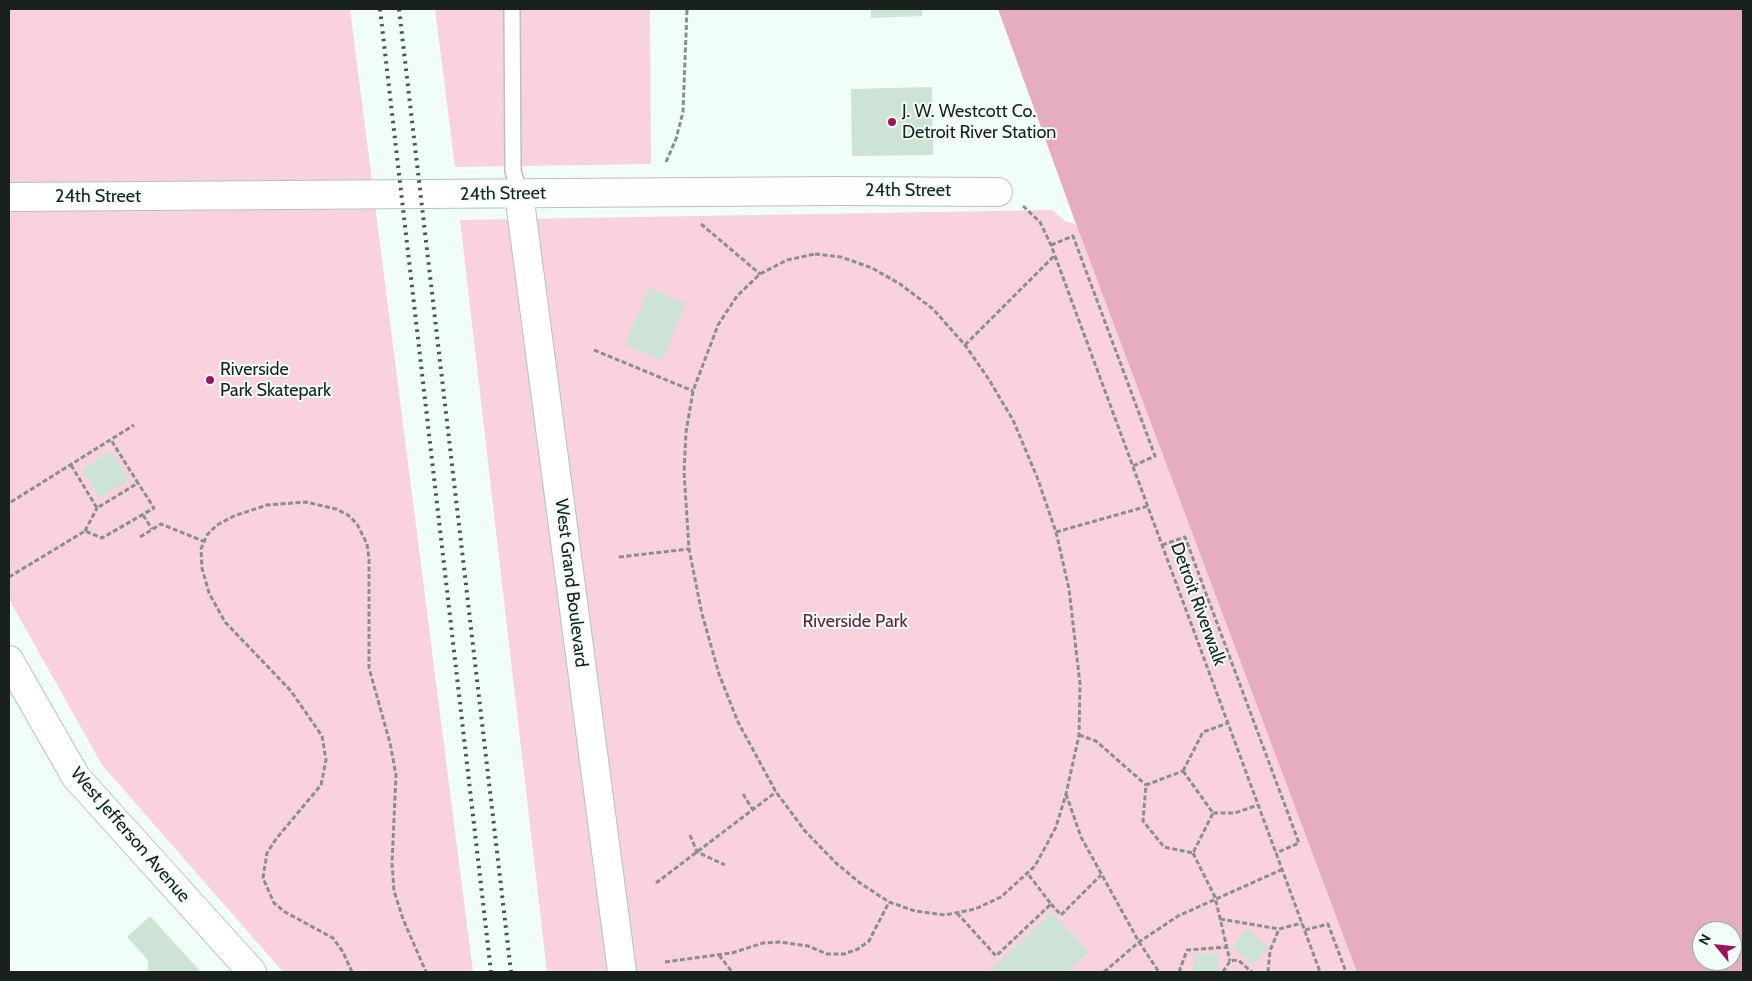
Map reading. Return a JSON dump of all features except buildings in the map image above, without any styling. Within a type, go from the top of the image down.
[{"type":"street","name":"24th Street","points":[[9,197],[664,192],[998,192]]},
{"type":"street","name":"West Grand Boulevard","points":[[520,194],[622,972]]},
{"type":"street","name":"West Jefferson Avenue","points":[[9,660],[76,778],[252,972]]},
{"type":"lane","points":[[512,9],[513,170],[520,194]]},
{"type":"path","points":[[687,9],[683,112],[676,139],[666,160],[663,174],[664,192],[760,274]]},
{"type":"path","name":"Detroit Riverwalk","points":[[998,192],[1029,210],[1040,222],[1051,245],[1320,972]]},
{"type":"path","points":[[1051,245],[1074,236],[1155,456],[1133,466]]},
{"type":"path","points":[[815,254],[841,257],[872,268],[900,284],[933,309],[965,345],[988,378],[1013,420],[1037,477],[1056,532],[1070,589],[1078,645],[1080,684],[1078,735],[1066,794],[1056,827],[1035,866],[1001,897],[975,909],[944,915],[914,911],[889,902],[860,883],[836,863],[805,831],[776,792],[738,722],[719,674],[702,614],[689,550],[684,472],[686,432],[693,391],[718,325],[737,296],[760,274],[787,260],[815,254]]},
{"type":"path","points":[[965,345],[1055,256]]},
{"type":"path","points":[[594,350],[693,391]]},
{"type":"path","points":[[11,502],[134,425]]},
{"type":"path","points":[[85,531],[102,538],[154,508],[111,440]]},
{"type":"path","points":[[70,465],[97,508]]},
{"type":"path","points":[[9,577],[85,531],[97,508],[138,482]]},
{"type":"path","points":[[352,972],[343,952],[333,938],[285,912],[274,903],[267,891],[263,878],[267,853],[286,825],[300,812],[321,785],[326,760],[325,748],[316,726],[291,691],[217,610],[209,593],[202,568],[203,540],[217,525],[234,516],[267,505],[306,502],[336,509],[348,515],[363,534],[369,558],[369,668],[390,743],[396,775],[392,863],[394,885],[398,905],[426,972]]},
{"type":"path","points":[[1056,532],[1148,506]]},
{"type":"path","points":[[143,515],[152,529]]},
{"type":"path","points":[[140,537],[161,524],[203,540]]},
{"type":"path","points":[[1162,545],[1186,537],[1299,843],[1276,853]]},
{"type":"path","points":[[619,557],[689,550]]},
{"type":"path","points":[[1146,785],[1183,771],[1203,732],[1228,724]]},
{"type":"path","points":[[1078,735],[1096,741],[1146,785]]},
{"type":"path","points":[[1183,771],[1213,813]]},
{"type":"path","points":[[1146,785],[1143,821],[1164,847],[1193,853]]},
{"type":"path","points":[[656,883],[776,792]]},
{"type":"path","points":[[743,794],[753,810]]},
{"type":"path","points":[[1066,794],[1081,837],[1139,942],[1158,972]]},
{"type":"path","points":[[1213,813],[1235,813],[1258,804]]},
{"type":"path","points":[[1193,853],[1213,813]]},
{"type":"path","points":[[690,835],[697,852],[725,865]]},
{"type":"path","points":[[1193,853],[1215,897],[1230,961],[1224,972]]},
{"type":"path","points":[[1104,972],[1139,942],[1178,916],[1215,897],[1283,868]]},
{"type":"path","points":[[1028,874],[1061,915],[1101,874]]},
{"type":"path","points":[[665,962],[719,955],[780,942],[808,946],[827,954],[844,954],[858,949],[869,941],[889,902]]},
{"type":"path","points":[[957,913],[996,956],[1051,904]]},
{"type":"path","points":[[1220,919],[1279,929],[1302,923]]},
{"type":"path","points":[[1305,930],[1328,924],[1346,972]]},
{"type":"path","points":[[1268,972],[1270,951],[1279,929]]},
{"type":"path","points":[[1180,972],[1188,950],[1226,947]]},
{"type":"path","points":[[719,955],[732,972]]},
{"type":"path","points":[[1230,961],[1238,960],[1252,972]]},
{"type":"green space","points":[[9,9],[350,9],[473,972],[283,972],[102,765],[9,599]]},
{"type":"green space","points":[[435,9],[650,9],[651,164],[455,167]]},
{"type":"green space","name":"Riverside Park","points":[[1052,210],[1065,221],[1076,224],[1357,972],[547,972],[460,220]]},
{"type":"shaded area","points":[[998,9],[1743,9],[1743,972],[1357,972],[1076,224]]},
{"type":"railway","points":[[380,9],[491,972]]},
{"type":"railway","points":[[399,9],[511,972]]},
{"type":"place","name":"J. W. Westcott Co. Detroit River Station","points":[[892,122]]},
{"type":"place","name":"Riverside Park Skatepark","points":[[210,380]]}]
